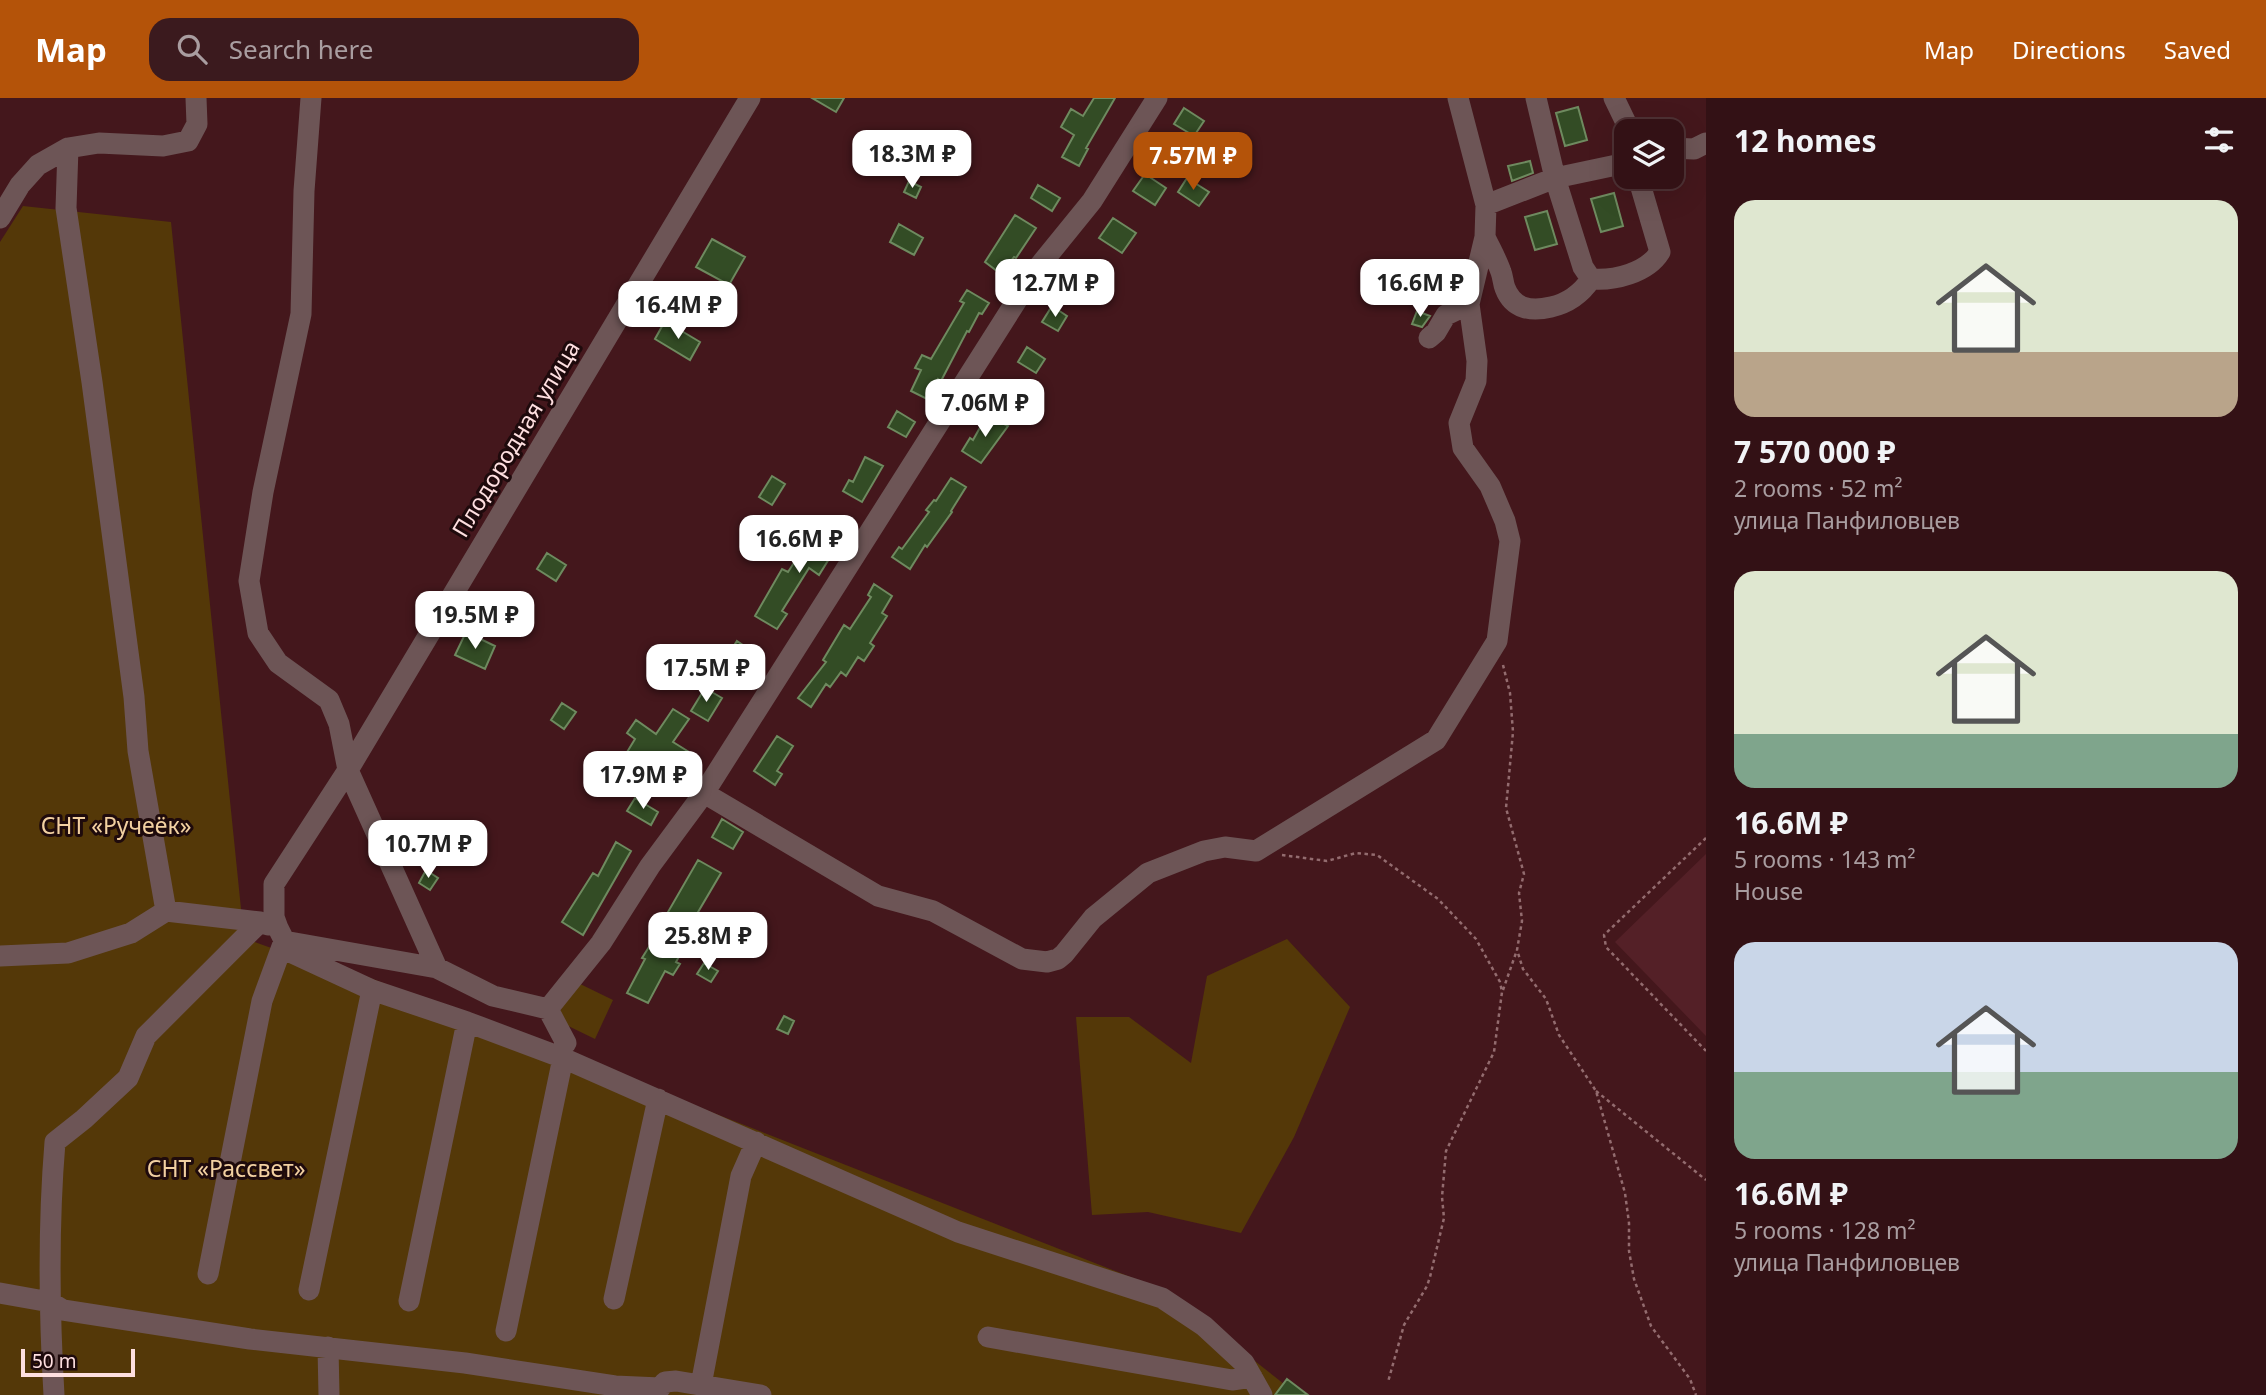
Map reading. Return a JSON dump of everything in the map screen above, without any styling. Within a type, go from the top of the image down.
[{"type":"street","points":[[0,218],[20,185],[38,165],[68,148],[99,143],[163,146],[188,141],[197,124],[196,98]]},
{"type":"street","points":[[311,98],[304,191],[301,314],[263,492],[248,582],[258,633],[278,663],[328,700],[339,724],[348,770],[437,968]]},
{"type":"street","name":"Плодородная улица","points":[[274,930],[274,884],[348,770],[750,98]]},
{"type":"street","points":[[548,1009],[601,943],[650,866],[704,793],[1036,270],[1092,201],[1157,98]]},
{"type":"street","points":[[704,793],[878,896],[933,911],[1022,959],[1047,962],[1064,954],[1093,918],[1148,873],[1204,851],[1225,847],[1256,851],[1436,740],[1497,642],[1510,541],[1505,521],[1490,486],[1463,448],[1459,423],[1476,381],[1477,361],[1469,304],[1485,237],[1486,205],[1458,98]]},
{"type":"street","points":[[1536,98],[1555,178],[1583,267],[1591,279]]},
{"type":"street","points":[[1614,98],[1624,119]]},
{"type":"street","points":[[1684,149],[1694,149],[1706,143]]},
{"type":"street","points":[[68,148],[66,208],[134,697],[138,751],[166,911]]},
{"type":"street","points":[[1486,205],[1555,178],[1614,166]]},
{"type":"street","points":[[1591,279],[1607,280],[1646,267],[1660,252],[1641,189]]},
{"type":"street","points":[[1485,237],[1502,274],[1507,293],[1521,307],[1535,310],[1554,306],[1581,293],[1591,279]]},
{"type":"street","points":[[1429,338],[1446,315],[1469,304]]},
{"type":"street","points":[[0,956],[68,953],[131,933],[166,911],[274,930],[437,968],[493,996],[548,1009]]},
{"type":"street","points":[[274,930],[290,952],[372,990],[467,1022],[565,1050],[658,1099],[958,1232],[1162,1298],[1204,1326],[1244,1363],[1257,1386]]},
{"type":"street","points":[[208,1274],[274,930]]},
{"type":"street","points":[[54,1395],[50,1202],[55,1142],[128,1078],[146,1036],[274,930]]},
{"type":"street","points":[[309,1290],[372,990]]},
{"type":"street","points":[[506,1331],[565,1050],[548,1009]]},
{"type":"street","points":[[409,1301],[467,1022]]},
{"type":"street","points":[[614,1299],[658,1099]]},
{"type":"street","points":[[701,1385],[741,1176],[756,1142]]},
{"type":"street","points":[[0,1293],[50,1302],[63,1310],[250,1339],[465,1363],[660,1392],[665,1382],[676,1381],[761,1395]]},
{"type":"street","points":[[988,1337],[1257,1386]]},
{"type":"street","points":[[328,1347],[329,1395]]},
{"type":"path","points":[[1388,1382],[1404,1325],[1427,1286],[1444,1218],[1442,1197],[1446,1151],[1494,1052],[1502,992],[1517,950],[1522,921],[1519,893],[1524,874],[1506,808],[1513,732],[1510,693],[1497,642]]},
{"type":"path","points":[[1706,838],[1604,935],[1606,947],[1706,1051]]},
{"type":"path","points":[[1256,851],[1317,861],[1337,860],[1356,853],[1377,855],[1423,886],[1476,939],[1500,982],[1502,992]]},
{"type":"path","points":[[1517,950],[1523,968],[1546,999],[1559,1035],[1596,1091],[1706,1180]]},
{"type":"path","points":[[1596,1091],[1625,1194],[1634,1279],[1651,1326],[1690,1379],[1696,1395]]},
{"type":"shaded area","points":[[1706,854],[1706,1036],[1615,942]]},
{"type":"green space","name":"СНТ «Рассвет»","points":[[23,206],[171,222],[244,938],[274,949],[289,946],[1166,1291],[1298,1395],[0,1395],[0,242]]},
{"type":"green space","points":[[1287,939],[1350,1007],[1294,1137],[1241,1233],[1148,1212],[1092,1215],[1076,1017],[1129,1017],[1191,1063],[1207,976]]},
{"type":"green space","points":[[574,981],[613,1000],[595,1039],[556,1020]]},
{"type":"building","points":[[812,98],[844,98],[836,112]]},
{"type":"building","points":[[1094,98],[1115,98],[1086,148],[1088,149],[1079,166],[1062,157],[1074,135],[1061,127],[1071,109],[1083,116]]},
{"type":"building","points":[[1578,107],[1587,140],[1565,146],[1556,113]]},
{"type":"building","points":[[1184,108],[1204,121],[1194,136],[1174,124]]},
{"type":"building","points":[[1530,161],[1533,173],[1512,181],[1508,166]]},
{"type":"building","points":[[1145,174],[1166,188],[1155,205],[1133,191]]},
{"type":"building","points":[[1187,178],[1209,192],[1199,206],[1178,192]]},
{"type":"building","points":[[909,181],[921,187],[916,198],[904,192]]},
{"type":"building","points":[[1038,185],[1060,198],[1052,211],[1031,198]]},
{"type":"building","points":[[1614,193],[1623,226],[1601,232],[1591,199]]},
{"type":"building","points":[[1547,211],[1557,244],[1535,250],[1525,217]]},
{"type":"building","points":[[1015,215],[1036,228],[1016,258],[1014,257],[1001,274],[985,262]]},
{"type":"building","points":[[1113,218],[1136,233],[1122,253],[1099,238]]},
{"type":"building","points":[[899,224],[923,238],[914,255],[890,242]]},
{"type":"building","points":[[712,239],[745,257],[729,285],[696,267]]},
{"type":"building","points":[[1073,267],[1090,278],[1081,291],[1064,280]]},
{"type":"building","points":[[967,290],[989,303],[982,314],[979,313],[969,332],[967,331],[941,381],[938,379],[927,399],[911,391],[921,370],[915,368],[922,355],[931,359],[964,303],[960,301]]},
{"type":"building","points":[[1052,306],[1067,316],[1058,331],[1042,322]]},
{"type":"building","points":[[1417,311],[1430,316],[1422,327],[1412,324]]},
{"type":"building","points":[[665,321],[700,342],[690,360],[655,339]]},
{"type":"building","points":[[1027,347],[1045,359],[1036,373],[1018,362]]},
{"type":"building","points":[[897,411],[915,422],[906,437],[888,427]]},
{"type":"building","points":[[987,415],[1008,426],[981,463],[962,451],[970,438],[973,440]]},
{"type":"building","points":[[865,457],[883,466],[862,502],[843,491],[849,480],[853,482]]},
{"type":"building","points":[[772,476],[785,484],[772,505],[759,497]]},
{"type":"building","points":[[951,478],[966,487],[952,512],[927,547],[925,545],[910,569],[892,557],[899,547],[902,549],[929,512],[926,510],[936,501]]},
{"type":"building","points":[[832,521],[847,530],[819,575],[809,568],[782,611],[787,614],[777,629],[755,616],[782,569],[788,572],[806,544],[814,549]]},
{"type":"building","points":[[547,553],[566,565],[556,581],[537,569]]},
{"type":"building","points":[[874,584],[892,596],[882,613],[887,616],[870,643],[874,646],[864,661],[858,657],[846,676],[841,672],[830,687],[826,684],[811,707],[798,698],[826,662],[823,660],[844,625],[850,629],[871,597],[868,595]]},
{"type":"building","points":[[466,632],[495,646],[485,669],[455,655]]},
{"type":"building","points":[[737,641],[759,656],[750,669],[728,655]]},
{"type":"building","points":[[705,688],[722,698],[708,721],[691,711]]},
{"type":"building","points":[[562,703],[576,712],[564,729],[551,720]]},
{"type":"building","points":[[673,709],[689,719],[673,742],[689,752],[679,767],[659,754],[642,782],[618,767],[635,739],[627,733],[636,720],[656,734]]},
{"type":"building","points":[[777,736],[793,746],[777,771],[782,774],[775,785],[754,771]]},
{"type":"building","points":[[635,798],[658,812],[651,825],[627,811]]},
{"type":"building","points":[[722,819],[743,832],[733,849],[712,837]]},
{"type":"building","points":[[616,842],[631,851],[583,935],[562,922],[593,873],[598,876]]},
{"type":"building","points":[[698,860],[721,873],[681,941],[686,944],[676,962],[680,964],[673,975],[665,971],[648,1003],[627,993],[645,959],[642,958],[670,914],[668,912]]},
{"type":"building","points":[[426,870],[438,878],[430,890],[419,883]]},
{"type":"building","points":[[704,963],[718,971],[711,982],[697,974]]},
{"type":"building","points":[[784,1016],[794,1021],[788,1034],[777,1029]]},
{"type":"building","points":[[1287,1379],[1308,1395],[1275,1395]]},
{"type":"park label","name":"СНТ «Ручеёк»","points":[[116,826]]}]
